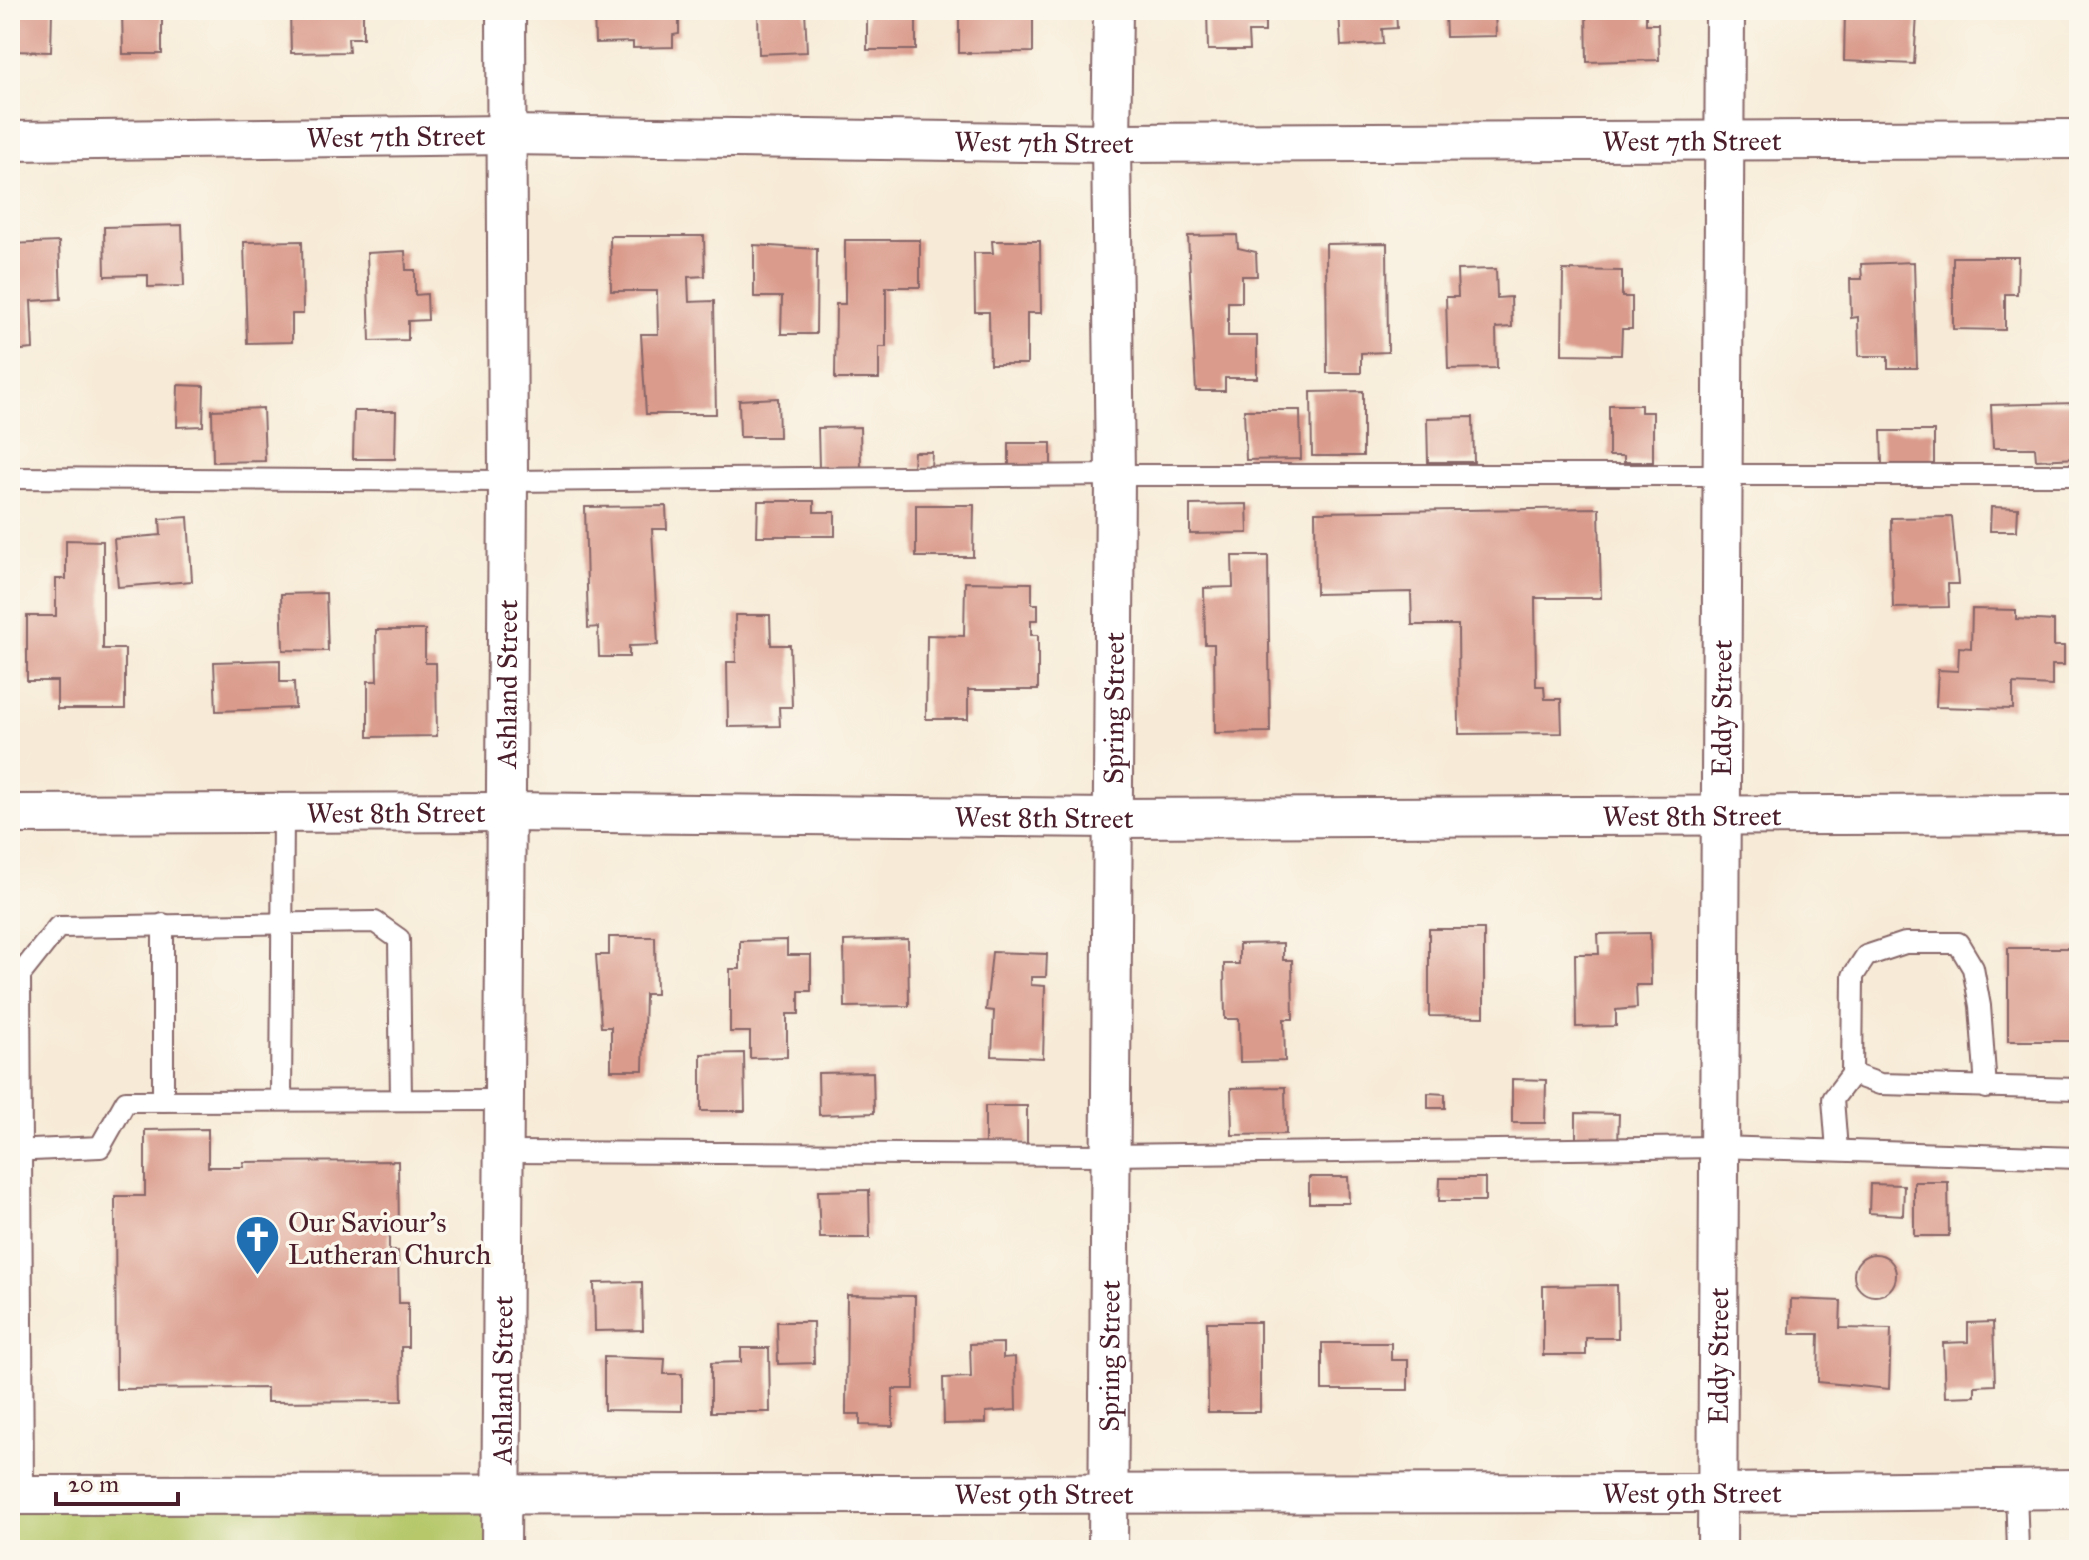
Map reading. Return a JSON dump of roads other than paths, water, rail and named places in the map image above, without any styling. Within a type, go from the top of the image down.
[{"type":"street","name":"Ashland Street","points":[[501,1550],[508,481],[506,10]]},
{"type":"street","name":"Spring Street","points":[[1108,1550],[1115,475],[1111,143],[1113,10]]},
{"type":"street","name":"Eddy Street","points":[[1717,1550],[1725,10]]},
{"type":"street","name":"West 7th Street","points":[[10,141],[506,135],[1111,143],[2079,139]]},
{"type":"street","name":"West 8th Street","points":[[10,814],[504,812],[1112,818],[2079,814]]},
{"type":"street","name":"West 9th Street","points":[[16,1495],[1717,1493],[2079,1489]]},
{"type":"lane","points":[[10,478],[508,481],[1115,475],[2079,475]]},
{"type":"lane","points":[[281,1100],[283,813]]},
{"type":"lane","points":[[16,1495],[15,1151],[20,975],[58,927],[375,922],[399,939],[401,1100]]},
{"type":"lane","points":[[163,924],[163,1101]]},
{"type":"lane","points":[[1837,1150],[1833,1099],[1852,1074],[1853,976],[1866,956],[1905,943],[1958,943],[1973,968],[1980,1006],[1986,1088]]},
{"type":"lane","points":[[1852,1074],[1880,1084],[2079,1089]]},
{"type":"lane","points":[[15,1151],[100,1147],[126,1101],[504,1100]]},
{"type":"lane","points":[[503,1152],[1109,1155],[1718,1147],[2079,1158]]},
{"type":"lane","points":[[2016,1490],[2018,1550]]},
{"type":"place","name":"Our Saviour's Lutheran Church","points":[[257,1277]]}]
